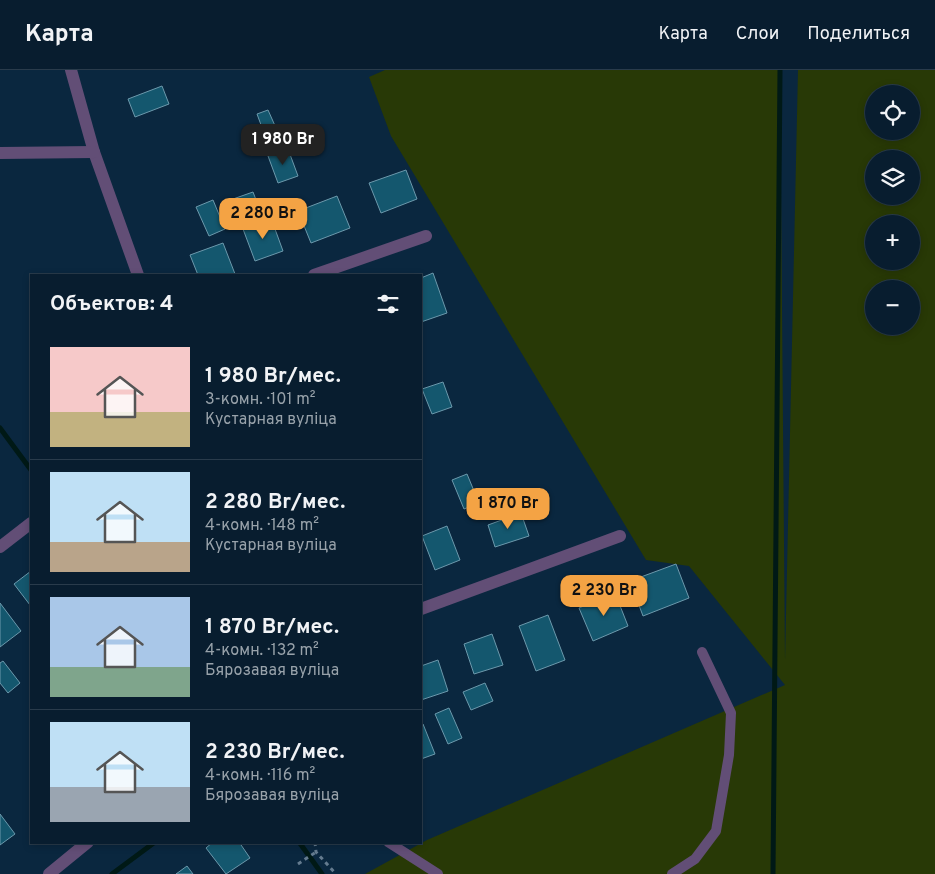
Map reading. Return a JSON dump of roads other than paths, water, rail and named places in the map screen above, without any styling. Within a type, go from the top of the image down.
[{"type":"street","points":[[72,70],[94,152],[138,274]]},
{"type":"street","points":[[0,153],[94,152]]},
{"type":"street","points":[[317,274],[426,236]]},
{"type":"street","points":[[0,547],[30,524]]},
{"type":"street","points":[[422,609],[620,536]]},
{"type":"street","points":[[49,874],[86,844]]},
{"type":"lane","points":[[672,874],[695,859],[716,831],[728,755],[732,713],[702,652]]},
{"type":"lane","points":[[391,844],[438,874]]},
{"type":"waterway","points":[[773,874],[780,70]]},
{"type":"waterway","points":[[0,428],[30,469]]},
{"type":"waterway","points":[[112,874],[152,844]]},
{"type":"waterway","points":[[300,844],[322,874]]}]
